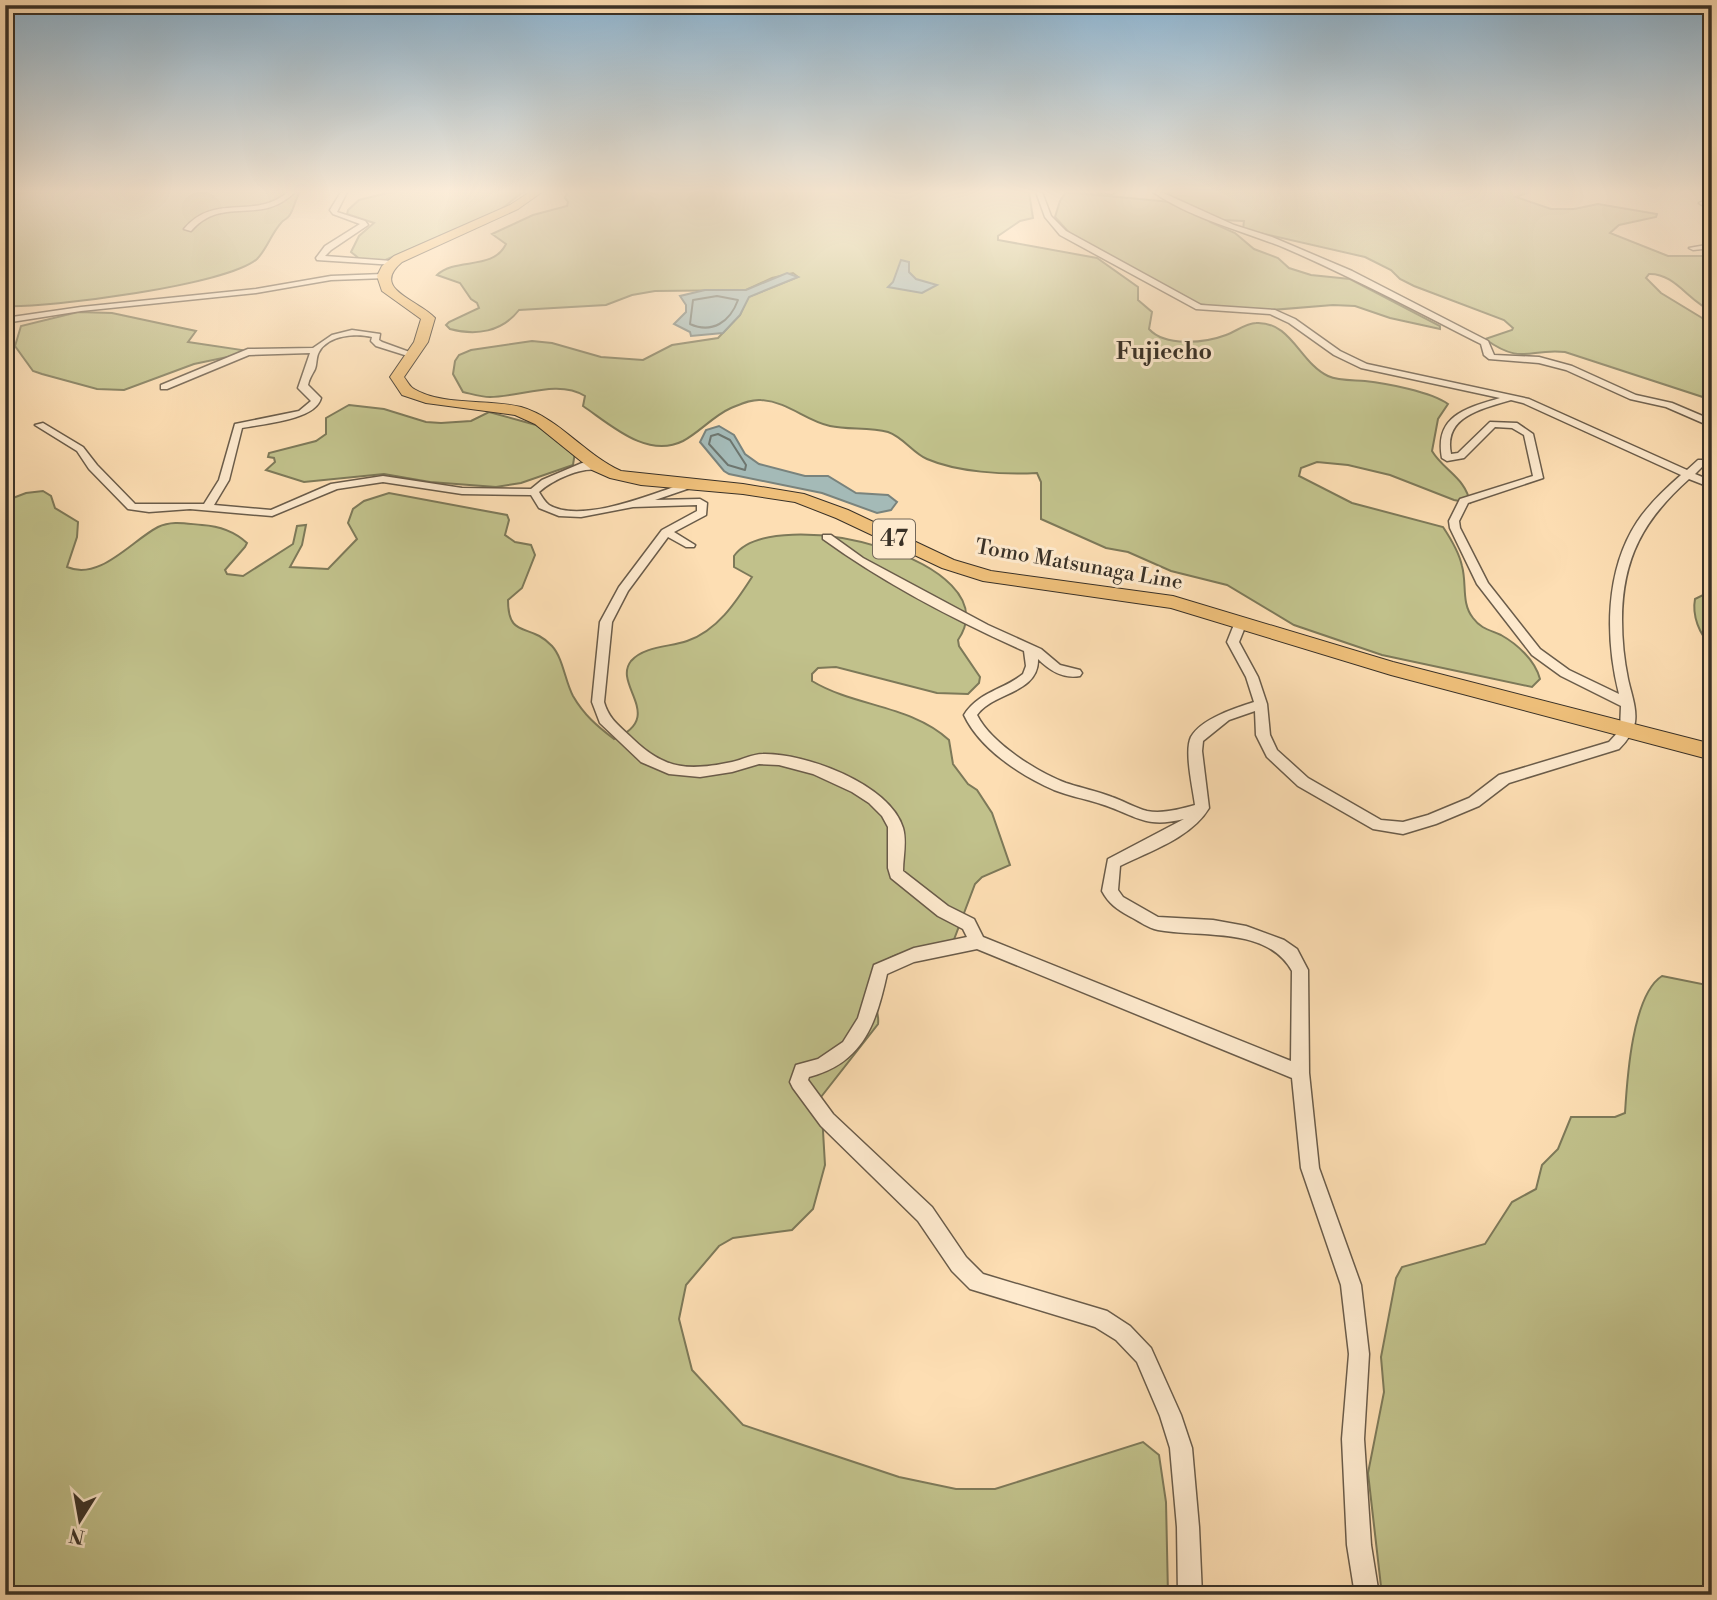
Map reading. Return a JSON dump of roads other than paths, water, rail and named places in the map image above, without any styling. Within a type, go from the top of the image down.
[{"type":"main road","points":[[387,270],[394,267]]},
{"type":"main road","name":"Tomo Matsunaga Line","points":[[387,270],[386,288],[428,318],[428,330],[397,377],[407,392],[431,400],[517,411],[540,421],[598,467],[616,475],[798,498],[842,514],[948,564],[989,577],[1173,603],[1241,622],[1294,641],[1627,732],[1712,752]]},
{"type":"street","points":[[368,267],[387,270]]},
{"type":"street","points":[[1125,267],[1199,307],[1272,312],[1292,321],[1337,353],[1364,366],[1511,397],[1552,412],[1712,485]]},
{"type":"street","points":[[1336,267],[1485,343],[1488,355],[1492,357],[1539,360],[1569,368],[1633,397],[1669,405],[1712,424]]},
{"type":"street","points":[[5,321],[81,309],[256,290],[387,270]]},
{"type":"street","points":[[207,507],[224,480],[238,426],[302,413],[316,402],[316,398],[303,388],[316,350],[330,339],[359,332],[377,336],[375,341],[379,344],[411,354]]},
{"type":"street","points":[[164,387],[244,354],[263,350],[316,350]]},
{"type":"street","points":[[1511,397],[1457,418],[1448,427],[1442,444],[1447,458],[1456,458],[1467,451],[1493,424],[1522,427],[1528,434],[1538,478],[1464,501],[1454,521],[1455,528],[1483,584],[1536,652],[1565,673],[1627,703]]},
{"type":"street","points":[[40,425],[80,449],[93,467],[132,507],[207,507],[272,513],[335,486],[383,479],[462,491],[534,492]]},
{"type":"street","points":[[1241,622],[1233,642],[1252,677],[1261,704],[1263,736],[1272,753],[1303,782],[1378,825],[1403,828],[1431,820],[1474,802],[1504,779],[1614,746],[1627,732],[1629,713],[1621,676],[1616,612],[1625,566],[1637,532],[1666,495],[1702,462],[1712,463]]},
{"type":"street","points":[[534,492],[542,482],[586,465],[598,467]]},
{"type":"street","points":[[534,492],[541,503],[558,512],[580,515],[634,504],[689,485]]},
{"type":"street","points":[[634,504],[686,501],[704,505],[702,513],[666,532],[623,590],[606,622],[598,702],[605,722],[647,761],[664,767],[698,773],[762,759],[792,763],[843,779],[865,791],[888,812],[895,826],[896,874],[943,911],[969,924],[977,942]]},
{"type":"street","points":[[666,532],[690,545]]},
{"type":"street","points":[[827,537],[859,560],[984,628],[1037,652],[1056,669],[1076,673]]},
{"type":"street","points":[[1030,649],[1030,675],[1023,681],[983,699],[974,707],[970,715],[981,733],[1038,776],[1058,786],[1119,805],[1138,814],[1162,817],[1202,808]]},
{"type":"street","points":[[1261,704],[1224,718],[1197,739],[1195,751],[1202,808],[1187,825],[1113,863],[1110,891],[1118,902],[1156,923],[1191,927],[1213,926],[1246,933],[1278,945],[1291,954],[1300,970],[1300,1073],[1310,1168],[1351,1285],[1359,1354],[1353,1439],[1359,1545],[1367,1595]]},
{"type":"street","points":[[1190,1595],[1188,1527],[1181,1448],[1144,1355],[1123,1333],[1100,1318],[977,1282],[959,1264],[925,1214],[827,1120],[799,1082],[802,1071],[821,1068],[847,1050],[866,1025],[880,970],[890,964],[928,952],[977,942],[1300,1073]]},
{"type":"water","points":[[899,267],[909,267],[909,272],[916,279],[937,285],[922,293],[888,287],[893,282]]},
{"type":"water","points":[[787,273],[798,277],[749,297],[740,315],[723,333],[691,336],[690,332],[674,324],[686,312],[686,305],[680,296],[705,290],[746,290]]},
{"type":"water","points":[[719,426],[734,435],[745,454],[759,464],[805,476],[828,476],[856,493],[888,495],[897,502],[891,510],[877,513],[822,493],[729,474],[700,442],[706,430]]},
{"type":"district","name":"Fujiecho","points":[[1164,352]]}]
